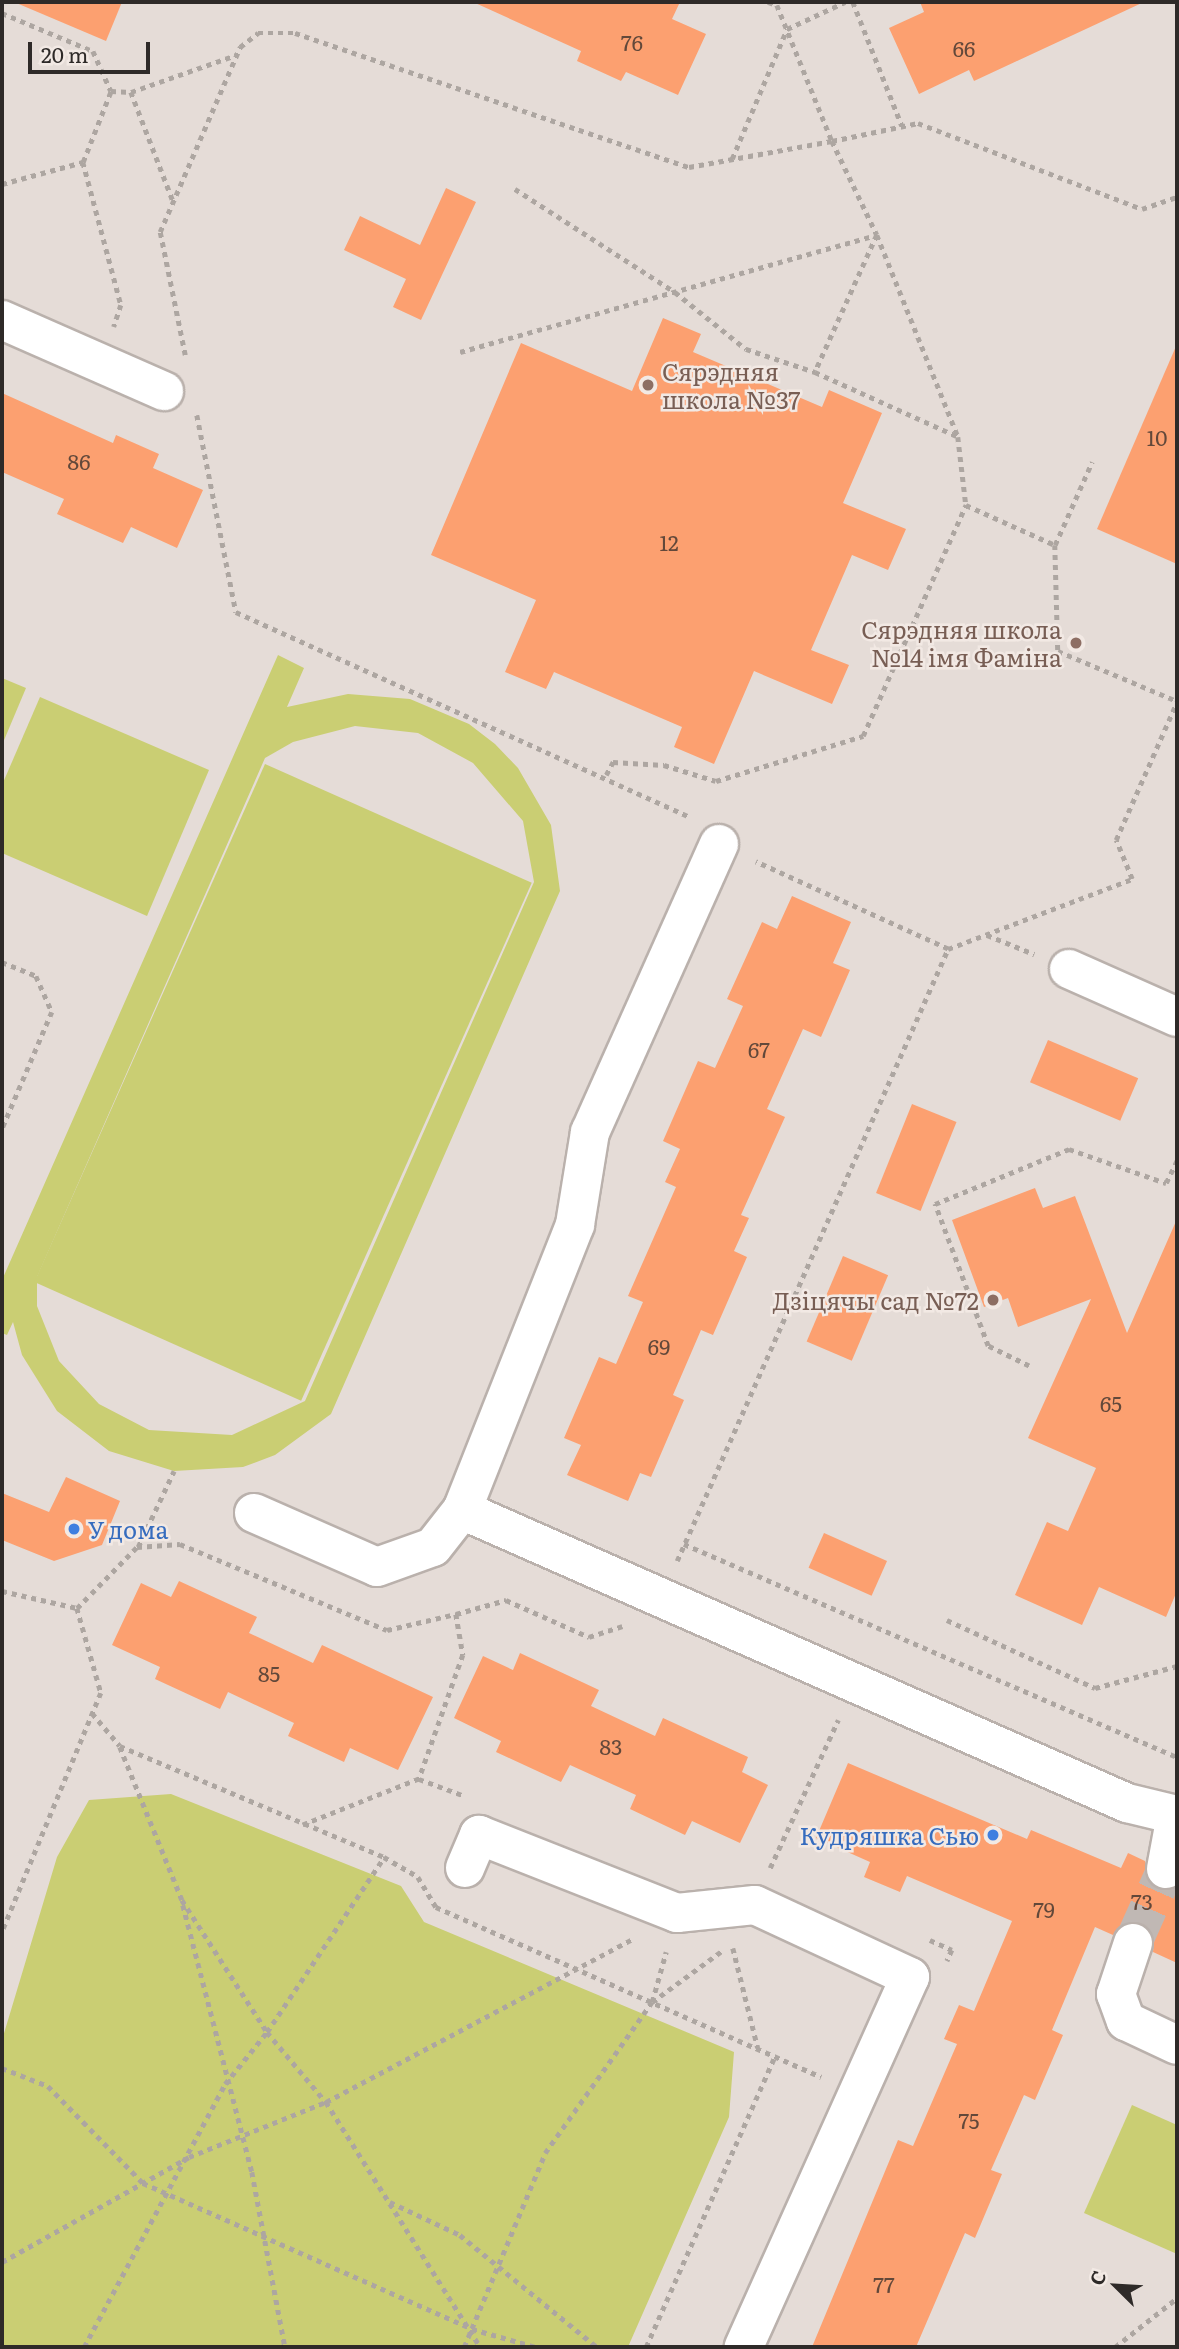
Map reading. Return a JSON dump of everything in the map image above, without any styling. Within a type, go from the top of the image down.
[{"type":"lane","points":[[2,320],[101,364],[182,387]]},
{"type":"lane","points":[[254,1513],[377,1567],[433,1547],[462,1510],[575,1225],[590,1132],[719,844]]},
{"type":"lane","points":[[1069,969],[1177,1017]]},
{"type":"lane","points":[[462,1510],[658,1593],[1127,1803],[1176,1815],[1166,1869]]},
{"type":"lane","points":[[465,1868],[479,1835],[677,1913],[755,1905],[910,1976],[744,2347]]},
{"type":"lane","points":[[1133,1943],[1116,1994],[1126,2021],[1177,2045]]},
{"type":"path","points":[[606,775],[613,762],[639,763],[716,782],[863,736],[966,505],[958,437],[877,234],[832,141],[777,5],[768,2]]},
{"type":"path","points":[[731,160],[787,29],[845,2]]},
{"type":"path","points":[[853,2],[902,126]]},
{"type":"path","points":[[2,13],[93,51],[111,91],[83,162],[121,305],[101,364]]},
{"type":"path","points":[[1091,462],[1055,545],[1058,651],[1177,701],[1116,840],[1132,879],[948,949],[719,844],[699,822],[606,775],[236,612],[182,387],[160,232],[237,55],[258,33],[295,33],[689,167],[918,123],[1142,209],[1177,197]]},
{"type":"path","points":[[111,91],[131,92],[237,55]]},
{"type":"path","points":[[131,92],[173,202]]},
{"type":"path","points":[[2,184],[83,162]]},
{"type":"path","points":[[515,189],[675,292],[746,349],[815,372],[958,437]]},
{"type":"path","points":[[460,352],[877,234]]},
{"type":"path","points":[[815,372],[877,234]]},
{"type":"path","points":[[966,505],[1055,545]]},
{"type":"path","points":[[987,935],[1069,969]]},
{"type":"path","points":[[658,1593],[684,1545],[948,949]]},
{"type":"path","points":[[2,962],[36,976],[52,1012],[2,1129]]},
{"type":"path","points":[[1029,1366],[988,1346],[935,1204],[1069,1149],[1166,1183],[1177,1160]]},
{"type":"path","points":[[77,1608],[137,1547],[174,1471]]},
{"type":"path","points":[[137,1547],[180,1544],[387,1630],[456,1614],[463,1655],[419,1779],[302,1826]]},
{"type":"path","points":[[684,1545],[1177,1758]]},
{"type":"path","points":[[2,1591],[77,1608]]},
{"type":"path","points":[[2,1933],[101,1693],[77,1608]]},
{"type":"path","points":[[947,1620],[1095,1688],[1177,1666]]},
{"type":"path","points":[[92,1713],[120,1746],[182,1900],[263,2234],[285,2347]]},
{"type":"path","points":[[120,1746],[302,1826],[384,1857],[418,1877],[436,1907],[858,2094]]},
{"type":"path","points":[[84,2347],[189,2157],[226,2084],[267,2032],[384,1857]]},
{"type":"path","points":[[182,1900],[267,2032],[326,2102],[472,2329],[480,2347]]},
{"type":"path","points":[[2,2262],[189,2157],[326,2102],[580,1970],[677,1913]]},
{"type":"path","points":[[464,2347],[545,2153],[652,2002]]},
{"type":"path","points":[[646,2347],[775,2056]]},
{"type":"path","points":[[2,2068],[48,2086],[143,2183],[472,2329],[536,2347]]},
{"type":"path","points":[[390,2202],[460,2235],[497,2270],[597,2347]]},
{"type":"path","points":[[1115,2347],[1177,2298]]},
{"type":"green space","points":[[278,655],[304,668],[287,707],[348,694],[410,699],[469,724],[495,744],[518,768],[551,825],[560,891],[331,1414],[275,1455],[243,1467],[174,1471],[109,1451],[57,1411],[22,1355],[13,1322],[7,1335],[2,1333],[2,1280]],"holes":[[[355,726],[418,733],[473,763],[523,821],[534,882],[305,1401],[232,1435],[149,1430],[99,1404],[59,1361],[37,1306],[37,1277],[265,758],[293,742]]]},
{"type":"green space","points":[[2,678],[26,688],[2,745]]},
{"type":"green space","points":[[40,697],[209,770],[147,916],[2,853],[2,785]]},
{"type":"green space","points":[[265,764],[532,883],[301,1401],[34,1282]]},
{"type":"green space","points":[[171,1794],[401,1886],[424,1922],[734,2052],[729,2117],[628,2347],[2,2347],[2,2040],[57,1857],[89,1800]]},
{"type":"green space","points":[[1132,2105],[1177,2125],[1177,2254],[1084,2213]]},
{"type":"building","points":[[14,2],[122,2],[106,41]]},
{"type":"building","points":[[473,2],[680,2],[672,19],[706,34],[678,95],[626,72],[621,81],[577,61],[581,51]]},
{"type":"building","points":[[920,2],[1144,2],[974,81],[969,70],[919,94],[889,28],[924,12]]},
{"type":"building","points":[[446,188],[476,202],[421,320],[393,307],[406,279],[344,250],[360,216],[420,245]]},
{"type":"building","points":[[663,318],[701,334],[693,352],[822,407],[829,390],[882,413],[843,503],[906,529],[888,570],[852,555],[811,650],[849,665],[832,704],[754,671],[714,764],[674,747],[682,727],[554,672],[546,689],[505,672],[536,600],[431,555],[521,343],[632,391]]},
{"type":"building","points":[[1177,344],[1177,564],[1097,529]]},
{"type":"building","points":[[2,393],[113,443],[116,435],[159,454],[153,468],[203,490],[177,548],[131,527],[123,543],[57,514],[64,499],[2,472]]},
{"type":"building","points":[[792,896],[851,922],[833,963],[850,970],[821,1037],[803,1029],[767,1109],[785,1117],[741,1215],[749,1218],[734,1251],[747,1257],[713,1335],[701,1330],[673,1395],[684,1400],[651,1477],[640,1473],[628,1501],[567,1475],[581,1445],[564,1438],[599,1357],[616,1364],[643,1302],[628,1296],[676,1187],[665,1182],[680,1149],[663,1141],[698,1061],[715,1068],[743,1006],[727,999],[762,922],[777,929]]},
{"type":"building","points":[[1048,1040],[1138,1078],[1120,1121],[1030,1082]]},
{"type":"building","points":[[912,1104],[957,1122],[921,1211],[876,1193]]},
{"type":"building","points":[[1035,1188],[1043,1208],[1075,1196],[1127,1333],[1177,1219],[1177,1591],[1166,1617],[1099,1587],[1082,1625],[1015,1595],[1047,1522],[1068,1531],[1096,1468],[1028,1438],[1091,1299],[1018,1327],[1008,1298],[984,1307],[952,1220]]},
{"type":"building","points":[[843,1256],[888,1275],[852,1361],[807,1342]]},
{"type":"building","points":[[66,1477],[120,1501],[102,1545],[54,1561],[2,1540],[2,1493],[49,1512]]},
{"type":"building","points":[[824,1533],[887,1561],[872,1596],[809,1568]]},
{"type":"building","points":[[179,1581],[257,1617],[249,1633],[313,1663],[322,1645],[433,1697],[398,1770],[350,1748],[344,1762],[288,1736],[294,1723],[228,1692],[220,1709],[155,1679],[160,1667],[112,1645],[141,1583],[171,1597]]},
{"type":"building","points":[[520,1653],[599,1690],[591,1706],[655,1736],[663,1718],[748,1757],[742,1772],[768,1785],[740,1843],[692,1821],[685,1835],[630,1809],[636,1795],[570,1765],[561,1782],[496,1752],[501,1741],[454,1718],[483,1656],[513,1670]]},
{"type":"building","points":[[848,1763],[1027,1839],[1031,1830],[1121,1868],[1128,1853],[1145,1861],[1152,1886],[1177,1887],[1177,1963],[1153,1952],[1154,1938],[1141,1923],[1128,1922],[1113,1935],[1095,1927],[1052,2030],[1063,2035],[1035,2100],[1024,2095],[991,2170],[1002,2174],[975,2238],[965,2233],[916,2347],[812,2347],[898,2140],[913,2146],[957,2044],[944,2039],[959,2005],[974,2011],[1012,1921],[907,1876],[900,1892],[864,1877],[870,1862],[816,1838]]},
{"type":"tunnel","points":[[1133,1943],[1166,1869]]},
{"type":"place","name":"Сярэдняя школа №37","points":[[648,385]]},
{"type":"place","name":"Сярэдняя школа №14 імя Фаміна","points":[[1076,643]]},
{"type":"place","name":"Дзіцячы сад №72","points":[[993,1300]]},
{"type":"place","name":"У дома","points":[[74,1529]]},
{"type":"place","name":"Кудряшка Сью","points":[[993,1835]]}]
